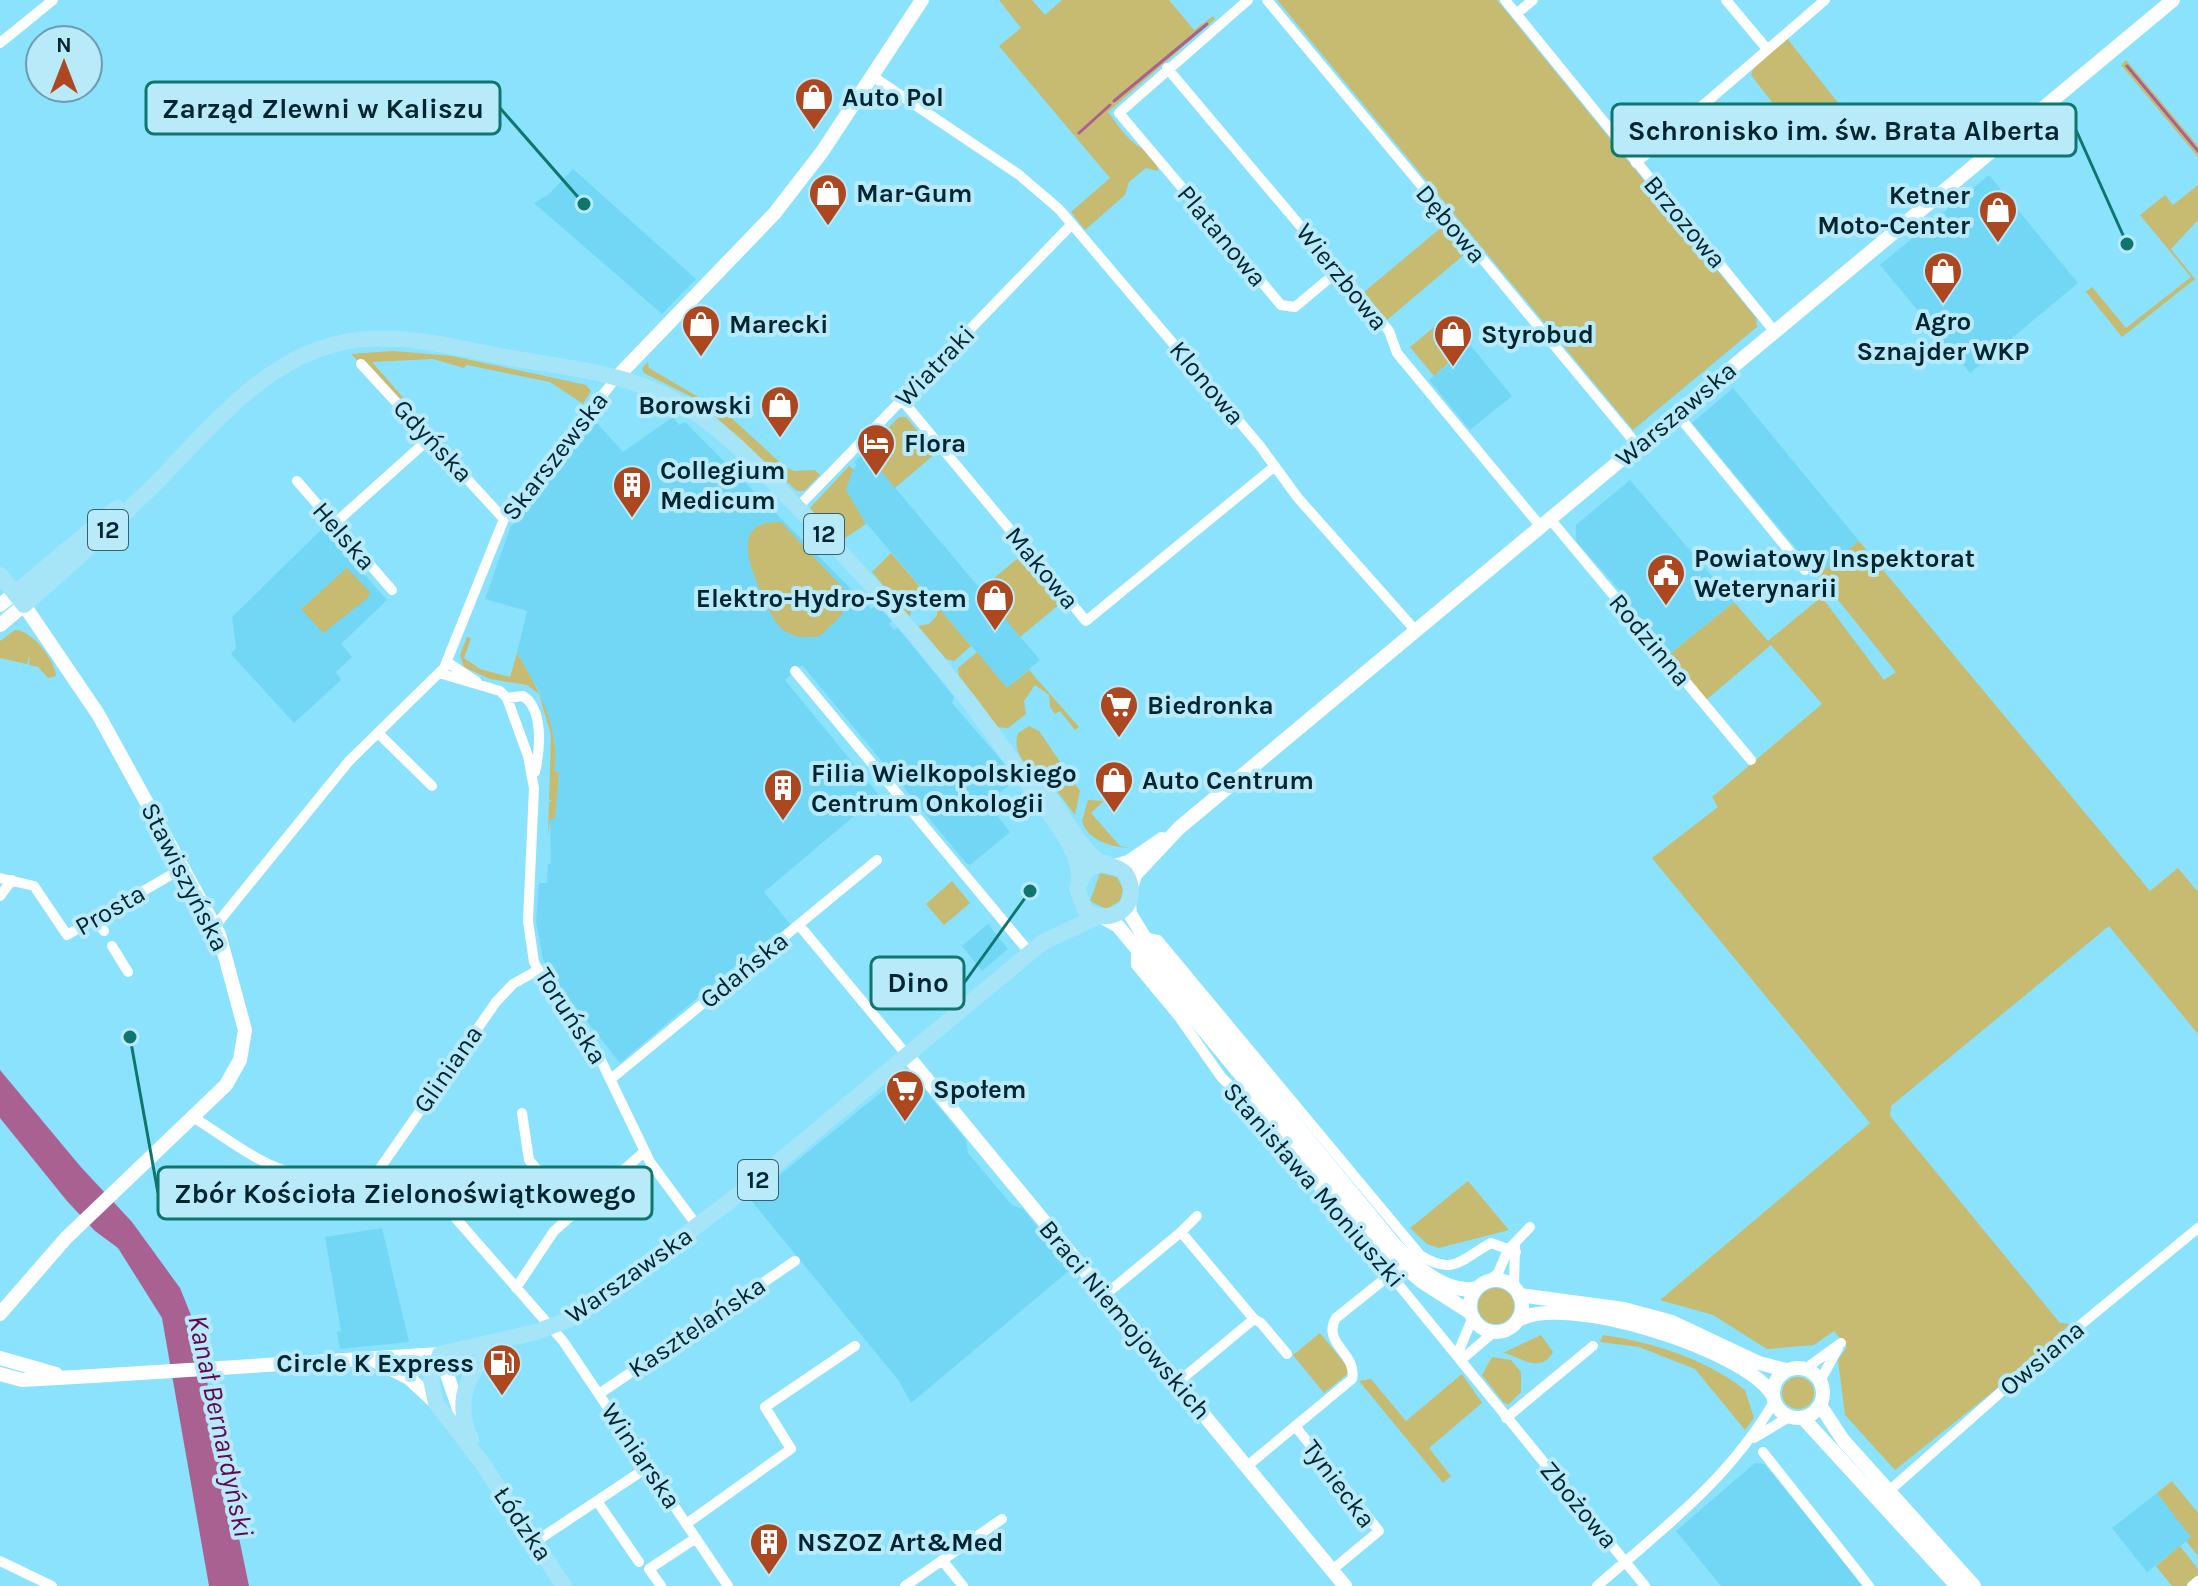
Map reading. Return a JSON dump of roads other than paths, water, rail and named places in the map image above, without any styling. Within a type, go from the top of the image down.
[{"type":"main road","name":"Skarszewska","points":[[617,377],[774,214],[822,152],[922,0]]},
{"type":"main road","name":"Warszawska","points":[[1111,865],[1128,862],[1179,828],[2173,0]]},
{"type":"main road","name":"12","points":[[20,599],[96,541],[251,390],[287,364],[319,349],[353,340],[412,340],[617,377],[662,394],[699,416],[735,445],[918,634],[1010,756],[1062,834],[1079,867],[1078,898]]},
{"type":"main road","name":"Stawiszyńska","points":[[0,575],[20,599],[98,714],[215,926],[239,1000],[244,1040],[232,1077],[72,1232],[0,1314]]},
{"type":"main road","points":[[0,605],[20,599]]},
{"type":"main road","points":[[0,625],[20,599]]},
{"type":"main road","name":"12","points":[[1010,756],[1054,801],[1096,859],[1126,875],[1130,895]]},
{"type":"main road","name":"Warszawska","points":[[1130,895],[1135,875],[1179,828]]},
{"type":"main road","points":[[1079,879],[1092,866],[1111,865]]},
{"type":"main road","points":[[1078,898],[1085,910],[1100,917],[1116,915],[1130,895]]},
{"type":"main road","name":"Stanisława Moniuszki","points":[[1130,895],[1130,914],[1140,942],[1386,1251],[1421,1281],[1472,1315]]},
{"type":"main road","name":"Warszawska","points":[[0,1374],[22,1380],[371,1360],[440,1354],[551,1327],[593,1304],[698,1227],[1037,947],[1073,910],[1078,898]]},
{"type":"main road","name":"Warszawska","points":[[1037,947],[1100,917]]},
{"type":"main road","name":"Stanisława Moniuszki","points":[[1100,917],[1140,942],[1401,1252],[1435,1278],[1470,1290],[1483,1285]]},
{"type":"main road","name":"Braci Niemojowskich","points":[[906,1054],[1345,1586]]},
{"type":"main road","points":[[1957,1586],[1796,1417],[1744,1370],[1668,1334],[1592,1317],[1538,1316],[1517,1321],[1507,1329],[1494,1332],[1481,1327],[1472,1315],[1471,1300],[1483,1285],[1502,1281],[1516,1291],[1624,1309],[1672,1322],[1772,1369],[1805,1369],[1820,1381],[1823,1393],[1820,1405],[1836,1431],[1974,1586]]},
{"type":"main road","points":[[1516,1291],[1521,1308],[1517,1321]]},
{"type":"main road","points":[[461,1415],[471,1376],[498,1342]]},
{"type":"main road","points":[[440,1354],[461,1415]]},
{"type":"main road","points":[[436,1403],[431,1379],[440,1354]]},
{"type":"main road","name":"Warszawska","points":[[0,1358],[68,1377]]},
{"type":"main road","points":[[371,1360],[409,1378],[436,1403]]},
{"type":"main road","points":[[1773,1399],[1777,1379],[1786,1370]]},
{"type":"main road","points":[[0,1384],[22,1380]]},
{"type":"main road","name":"Łódzka","points":[[436,1403],[482,1463],[564,1586]]},
{"type":"main road","points":[[1796,1417],[1820,1405]]},
{"type":"main road","name":"Łódzka","points":[[461,1415],[482,1463]]},
{"type":"street","points":[[0,43],[53,0]]},
{"type":"street","points":[[1167,68],[1248,0]]},
{"type":"street","name":"Dębowa","points":[[1267,0],[1638,446]]},
{"type":"street","name":"Brzozowa","points":[[1505,0],[1775,332]]},
{"type":"street","points":[[1516,14],[1533,0]]},
{"type":"street","points":[[1726,0],[1767,49]]},
{"type":"street","points":[[1636,163],[1751,67],[1767,49],[1825,0]]},
{"type":"street","name":"Platanowa","points":[[1167,68],[1119,113],[1281,305],[1295,307],[1338,271]]},
{"type":"street","name":"Wierzbowa","points":[[1167,68],[1389,331],[1397,353],[1546,523]]},
{"type":"street","name":"Klonowa","points":[[872,76],[1032,184],[1072,224],[1275,466],[1298,498],[1416,631]]},
{"type":"street","name":"Wiatraki","points":[[798,507],[1072,224]]},
{"type":"street","name":"Gdyńska","points":[[361,364],[504,519]]},
{"type":"street","name":"Skarszewska","points":[[215,926],[328,786],[439,673],[447,662],[504,519],[617,377]]},
{"type":"street","name":"Makowa","points":[[902,400],[1086,621],[1275,466]]},
{"type":"street","points":[[1677,414],[1805,570]]},
{"type":"street","points":[[333,525],[430,438]]},
{"type":"street","name":"Helska","points":[[297,481],[392,590]]},
{"type":"street","name":"Rodzinna","points":[[1546,523],[1751,760]]},
{"type":"street","points":[[447,662],[482,686]]},
{"type":"street","points":[[795,671],[1037,947]]},
{"type":"street","points":[[439,673],[500,691],[507,698],[528,698],[538,732],[521,737]]},
{"type":"street","name":"Toruńska","points":[[507,698],[533,780]]},
{"type":"street","name":"Toruńska","points":[[538,732],[533,780],[528,921],[538,970],[597,1052],[644,1152],[698,1227]]},
{"type":"street","points":[[378,733],[432,786]]},
{"type":"street","name":"Gdańska","points":[[611,1079],[877,860]]},
{"type":"street","name":"Prosta","points":[[12,880],[39,891],[67,935],[183,868]]},
{"type":"street","points":[[0,878],[12,880],[0,896]]},
{"type":"street","points":[[96,919],[104,931]]},
{"type":"street","points":[[799,925],[906,1054]]},
{"type":"street","name":"Stanisława Moniuszki","points":[[1509,1421],[1254,1108],[1213,1067],[1179,1017],[1136,965],[1140,942],[1158,940],[1420,1255],[1435,1263],[1455,1264],[1471,1259],[1491,1243],[1513,1248]]},
{"type":"street","points":[[112,946],[128,972]]},
{"type":"street","name":"Gliniana","points":[[371,1181],[496,1002],[513,984],[538,970]]},
{"type":"street","points":[[522,1113],[529,1160],[573,1213]]},
{"type":"street","name":"Winiarska","points":[[193,1117],[265,1161],[294,1174],[415,1188],[445,1206],[551,1327],[728,1586]]},
{"type":"street","points":[[516,1288],[545,1242],[573,1213],[644,1152]]},
{"type":"street","points":[[1105,1295],[1197,1216]]},
{"type":"street","points":[[1483,1285],[1498,1273],[1530,1227]]},
{"type":"street","name":"Owsiana","points":[[1889,1491],[2027,1369],[2198,1228]]},
{"type":"street","points":[[1181,1232],[1287,1354]]},
{"type":"street","points":[[1513,1248],[1516,1291]]},
{"type":"street","name":"Kasztelańska","points":[[599,1394],[795,1261]]},
{"type":"street","name":"Tyniecka","points":[[1246,1467],[1352,1379],[1352,1364],[1332,1336],[1331,1326],[1336,1318],[1391,1274]]},
{"type":"street","points":[[1459,1358],[1472,1315]]},
{"type":"street","points":[[1177,1383],[1254,1319]]},
{"type":"street","points":[[1459,1358],[1494,1332]]},
{"type":"street","points":[[1805,1369],[1841,1343],[1820,1381]]},
{"type":"street","points":[[686,1524],[791,1449],[765,1407],[855,1346]]},
{"type":"street","points":[[1509,1421],[1532,1396],[1593,1346]]},
{"type":"street","points":[[1597,1586],[1722,1476],[1752,1439],[1773,1399]]},
{"type":"street","points":[[1752,1439],[1796,1417]]},
{"type":"street","name":"Zbożowa","points":[[1509,1421],[1645,1586]]},
{"type":"street","name":"Tyniecka","points":[[1295,1426],[1379,1531],[1332,1570]]},
{"type":"street","points":[[1763,1452],[1869,1586]]},
{"type":"street","points":[[535,1542],[648,1467]]},
{"type":"street","points":[[597,1501],[639,1562]]},
{"type":"street","points":[[905,1586],[1002,1519]]},
{"type":"street","points":[[661,1586],[649,1569],[696,1538]]},
{"type":"street","points":[[942,1560],[963,1586]]},
{"type":"street","points":[[0,1561],[52,1586]]},
{"type":"street","points":[[2192,1586],[2198,1581]]},
{"type":"waterway","points":[[1114,101],[1207,24]]},
{"type":"waterway","points":[[2127,66],[2198,151]]},
{"type":"waterway","points":[[1079,133],[1110,105]]},
{"type":"place","name":"Auto Pol","points":[[814,131]]},
{"type":"place","name":"Zarząd Zlewni w Kaliszu","points":[[584,204]]},
{"type":"place","name":"Mar-Gum","points":[[828,227]]},
{"type":"place","name":"Ketner Moto-Center","points":[[1998,244]]},
{"type":"place","name":"Schronisko im. św. Brata Alberta","points":[[2127,244]]},
{"type":"place","name":"Agro Sznajder WKP","points":[[1943,305]]},
{"type":"place","name":"Marecki","points":[[701,358]]},
{"type":"place","name":"Styrobud","points":[[1453,368]]},
{"type":"place","name":"Borowski","points":[[780,439]]},
{"type":"place","name":"Flora","points":[[876,477]]},
{"type":"place","name":"Collegium Medicum","points":[[632,519]]},
{"type":"place","name":"Powiatowy Inspektorat Weterynarii","points":[[1666,607]]},
{"type":"place","name":"Elektro-Hydro-System","points":[[995,632]]},
{"type":"place","name":"Biedronka","points":[[1119,739]]},
{"type":"place","name":"Auto Centrum","points":[[1114,814]]},
{"type":"place","name":"Filia Wielkopolskiego Centrum Onkologii","points":[[783,822]]},
{"type":"place","name":"Dino","points":[[1030,891]]},
{"type":"place","name":"Zbór Kościoła Zielonoświątkowego","points":[[130,1037]]},
{"type":"place","name":"Społem","points":[[905,1123]]},
{"type":"place","name":"Circle K Express","points":[[502,1397]]},
{"type":"place","name":"NSZOZ Art&Med","points":[[769,1576]]},
{"type":"water label","name":"Kanał Bernardyński","points":[[221,1426]]}]
